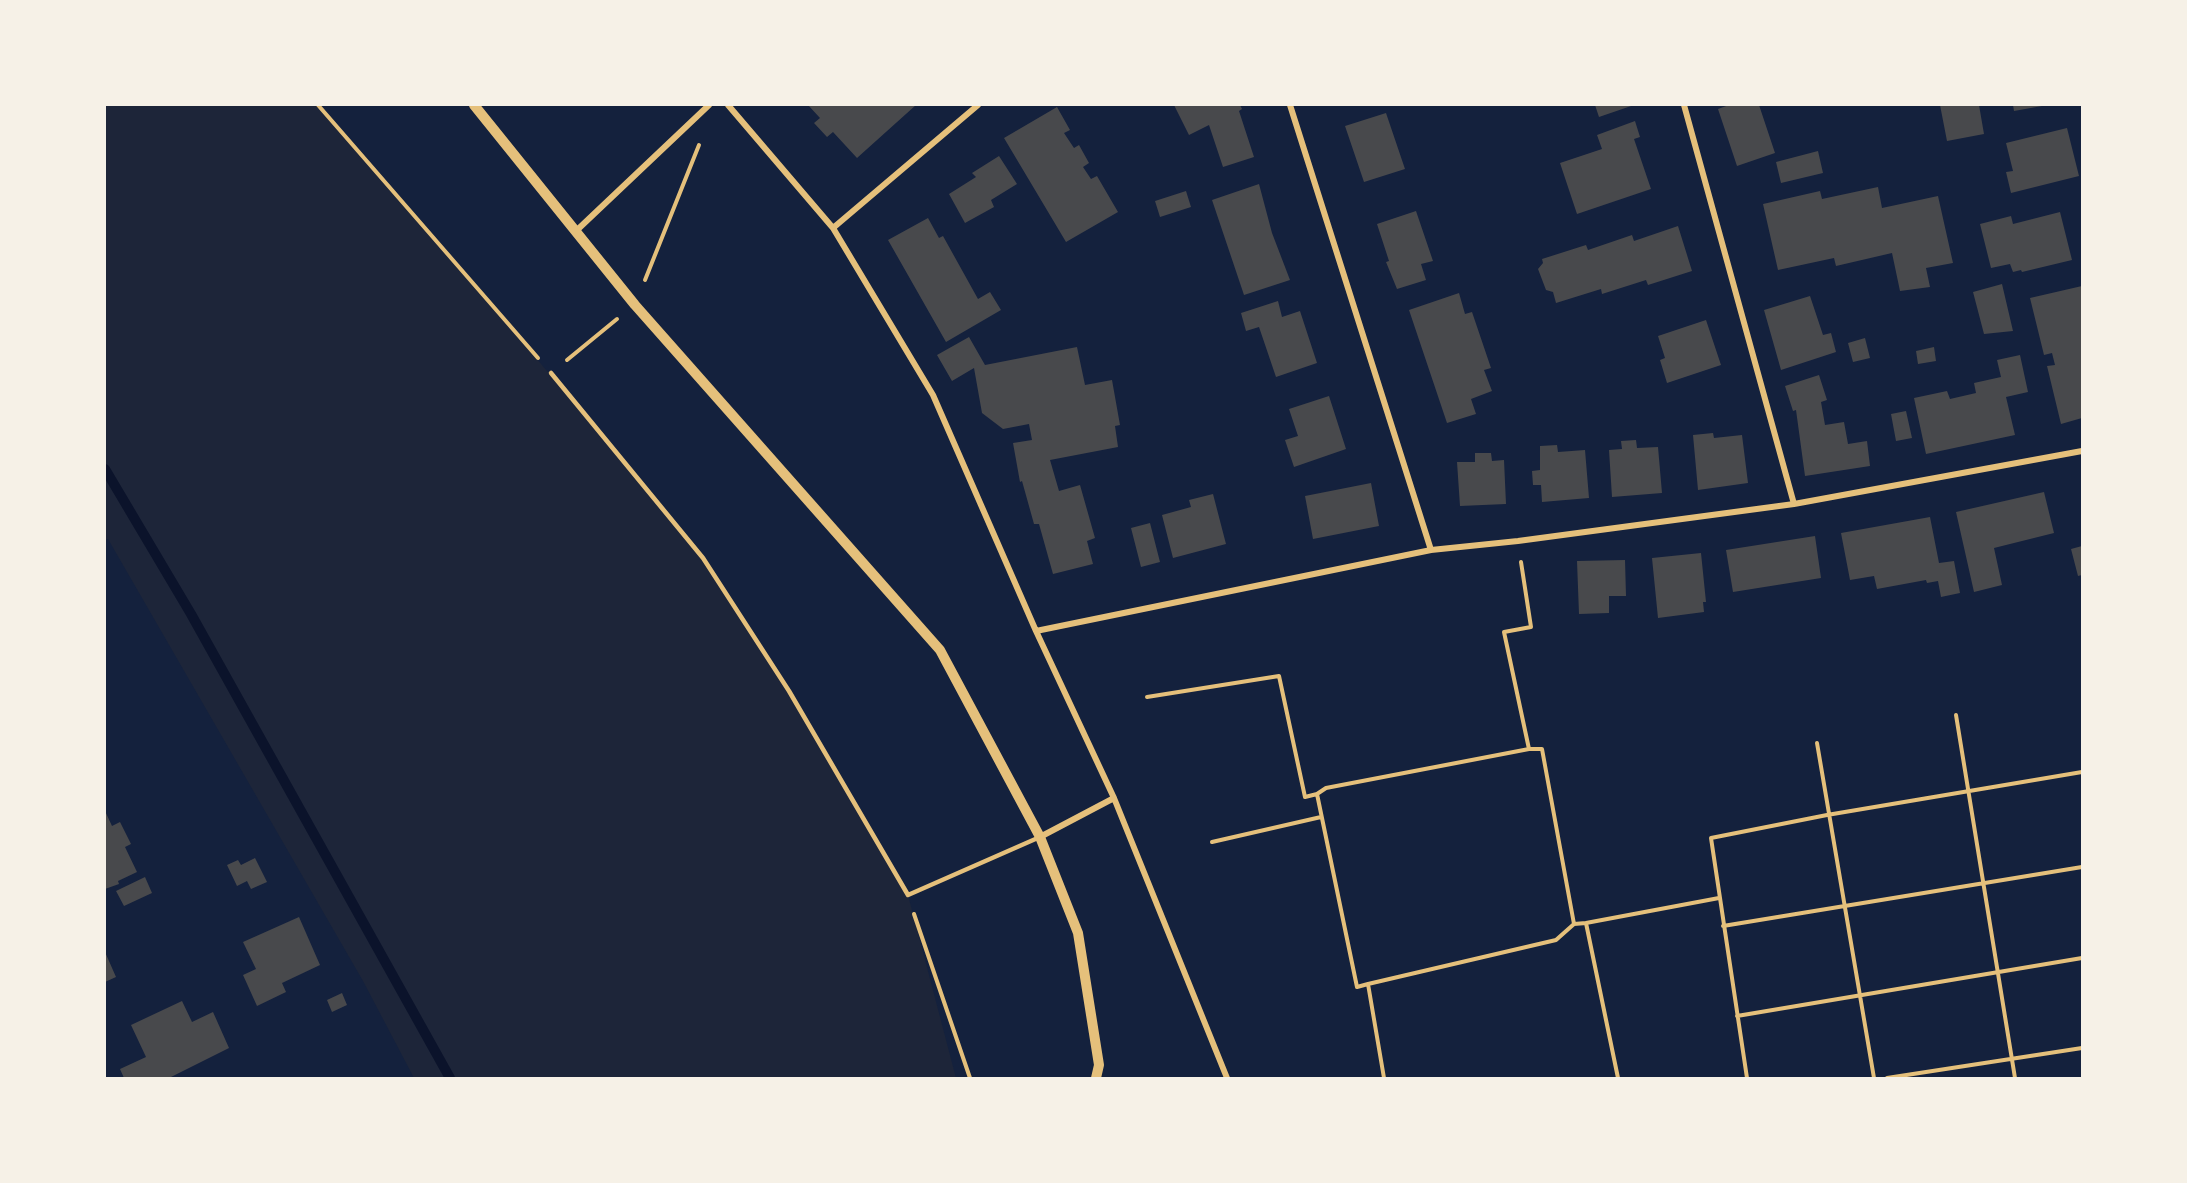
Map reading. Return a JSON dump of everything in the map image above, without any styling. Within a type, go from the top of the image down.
[{"type":"street","points":[[474,105],[635,305],[940,650],[1040,837],[1078,933],[1099,1065],[1096,1078]]},
{"type":"street","points":[[576,231],[709,105]]},
{"type":"street","points":[[728,105],[833,228],[933,395],[1036,631],[1114,798],[1227,1078]]},
{"type":"street","points":[[833,228],[978,105]]},
{"type":"street","points":[[1290,105],[1431,550]]},
{"type":"street","points":[[1684,105],[1794,504]]},
{"type":"street","points":[[1036,631],[1431,550],[1518,541],[1794,504],[2082,451]]},
{"type":"street","points":[[1040,837],[1114,798]]},
{"type":"lane","points":[[551,373],[703,558],[789,691],[908,895],[1040,837]]},
{"type":"path","points":[[318,105],[551,373],[635,305],[702,138]]},
{"type":"path","points":[[1518,541],[1531,627],[1504,632],[1529,749]]},
{"type":"path","points":[[1147,697],[1279,676],[1305,797],[1317,795],[1326,788],[1529,749],[1542,749],[1574,924]]},
{"type":"path","points":[[1956,715],[2015,1078]]},
{"type":"path","points":[[1817,743],[1827,815],[1874,1078]]},
{"type":"path","points":[[1747,1078],[1711,838],[1827,815],[2082,772]]},
{"type":"path","points":[[1317,795],[1357,987],[1556,940],[1574,924],[1719,898]]},
{"type":"path","points":[[1212,842],[1321,817]]},
{"type":"path","points":[[1723,926],[2082,867]]},
{"type":"path","points":[[908,895],[970,1078]]},
{"type":"path","points":[[1586,922],[1618,1078]]},
{"type":"path","points":[[1737,1016],[2082,958]]},
{"type":"path","points":[[1368,984],[1384,1078]]},
{"type":"path","points":[[1887,1078],[2082,1048]]},
{"type":"shaded area","points":[[105,105],[318,105],[461,268],[703,558],[789,691],[908,895],[956,1078],[414,1078],[363,981],[108,539],[105,540]]},
{"type":"building","points":[[808,105],[916,105],[857,158],[833,132],[827,137],[814,123],[820,118]]},
{"type":"building","points":[[1174,105],[1240,105],[1242,109],[1239,111],[1254,157],[1223,167],[1209,125],[1189,135]]},
{"type":"building","points":[[1595,105],[1634,105],[1599,117]]},
{"type":"building","points":[[1729,105],[1759,105],[1775,153],[1737,166],[1718,109]]},
{"type":"building","points":[[1940,105],[1979,105],[1984,134],[1947,141]]},
{"type":"building","points":[[2013,105],[2042,105],[2042,106],[2014,111]]},
{"type":"building","points":[[1057,107],[1070,130],[1064,133],[1074,148],[1079,145],[1089,163],[1083,167],[1091,179],[1097,176],[1118,212],[1066,242],[1004,138]]},
{"type":"building","points":[[1386,113],[1405,169],[1364,182],[1345,126]]},
{"type":"building","points":[[1635,121],[1640,137],[1634,139],[1651,189],[1577,214],[1560,163],[1602,149],[1597,135]]},
{"type":"building","points":[[2067,128],[2079,176],[2011,193],[2006,172],[2013,171],[2006,143]]},
{"type":"building","points":[[1818,151],[1823,173],[1781,183],[1776,162]]},
{"type":"building","points":[[999,156],[1017,184],[991,200],[994,207],[965,223],[949,194],[976,177],[972,173]]},
{"type":"building","points":[[1259,184],[1272,233],[1290,280],[1244,295],[1212,200]]},
{"type":"building","points":[[1878,187],[1882,208],[1938,196],[1953,263],[1926,268],[1930,287],[1900,291],[1892,253],[1836,266],[1834,258],[1778,270],[1763,204],[1820,191],[1822,199]]},
{"type":"building","points":[[1186,191],[1191,207],[1160,217],[1155,201]]},
{"type":"building","points":[[1416,211],[1433,261],[1421,264],[1426,280],[1397,289],[1386,262],[1389,261],[1377,224]]},
{"type":"building","points":[[2060,212],[2072,260],[2022,272],[2021,270],[2013,272],[2010,264],[1991,268],[1980,224],[2011,216],[2013,224]]},
{"type":"building","points":[[928,218],[939,238],[943,236],[978,299],[990,292],[1001,310],[946,342],[888,240]]},
{"type":"building","points":[[1678,226],[1692,271],[1648,285],[1646,280],[1602,294],[1601,289],[1556,303],[1553,292],[1546,290],[1538,269],[1543,263],[1542,259],[1586,245],[1588,250],[1632,235],[1634,241]]},
{"type":"building","points":[[2002,284],[2013,331],[1984,334],[1973,292]]},
{"type":"building","points":[[2082,286],[2082,418],[2061,424],[2047,366],[2055,365],[2052,353],[2044,355],[2030,298]]},
{"type":"building","points":[[1459,293],[1465,314],[1472,312],[1491,368],[1484,370],[1492,391],[1471,399],[1476,414],[1447,423],[1409,310]]},
{"type":"building","points":[[1810,296],[1823,335],[1831,333],[1836,352],[1781,370],[1764,310]]},
{"type":"building","points":[[1278,301],[1282,317],[1300,311],[1317,363],[1276,377],[1259,327],[1246,331],[1241,313]]},
{"type":"building","points":[[1706,320],[1721,365],[1667,383],[1660,360],[1665,358],[1658,336]]},
{"type":"building","points":[[969,337],[985,365],[1077,347],[1085,385],[1112,380],[1120,425],[1115,426],[1118,447],[1050,460],[1059,491],[1080,485],[1095,538],[1087,541],[1093,564],[1053,574],[1039,524],[1034,524],[1022,481],[1020,482],[1013,443],[1032,440],[1029,424],[1003,429],[982,413],[974,368],[952,381],[937,355]]},
{"type":"building","points":[[1865,338],[1870,358],[1853,362],[1848,343]]},
{"type":"building","points":[[1934,347],[1936,361],[1918,364],[1916,351]]},
{"type":"building","points":[[2020,355],[2028,392],[2006,397],[2015,435],[1926,454],[1914,398],[1947,391],[1950,399],[1976,393],[1974,383],[2001,377],[1997,360]]},
{"type":"building","points":[[1819,375],[1827,400],[1821,402],[1825,425],[1844,422],[1848,444],[1867,441],[1870,466],[1805,476],[1796,410],[1793,411],[1785,386]]},
{"type":"building","points":[[1329,396],[1346,449],[1294,467],[1285,440],[1298,436],[1289,409]]},
{"type":"building","points":[[1906,411],[1912,438],[1896,441],[1891,414]]},
{"type":"building","points":[[1713,433],[1714,438],[1742,435],[1748,483],[1698,490],[1693,435]]},
{"type":"building","points":[[1636,440],[1637,448],[1658,447],[1662,493],[1612,497],[1609,450],[1622,449],[1621,441]]},
{"type":"building","points":[[1557,445],[1558,452],[1585,450],[1589,498],[1542,502],[1541,485],[1533,485],[1532,471],[1540,470],[1540,446]]},
{"type":"building","points":[[1475,453],[1491,453],[1492,461],[1504,460],[1506,504],[1460,506],[1457,462],[1475,462]]},
{"type":"building","points":[[1371,483],[1379,526],[1313,539],[1305,496]]},
{"type":"building","points":[[2044,492],[2054,533],[1994,548],[2002,585],[1974,592],[1956,512]]},
{"type":"building","points":[[1213,494],[1226,544],[1173,558],[1162,515],[1191,507],[1189,500]]},
{"type":"building","points":[[1930,517],[1939,563],[1954,561],[1960,593],[1941,597],[1938,581],[1927,583],[1926,580],[1877,589],[1874,576],[1850,580],[1841,533]]},
{"type":"building","points":[[1150,523],[1160,562],[1141,567],[1131,528]]},
{"type":"building","points":[[1815,536],[1821,578],[1733,592],[1726,550]]},
{"type":"building","points":[[2082,546],[2082,575],[2078,576],[2071,549]]},
{"type":"building","points":[[1701,553],[1706,602],[1703,602],[1704,612],[1658,618],[1652,558]]},
{"type":"building","points":[[1625,560],[1626,596],[1609,596],[1609,613],[1579,614],[1577,561]]},
{"type":"building","points":[[105,811],[112,826],[120,822],[131,844],[125,847],[137,872],[118,881],[119,884],[105,889]]},
{"type":"building","points":[[255,858],[267,882],[251,889],[247,881],[237,886],[227,865],[238,860],[241,865]]},
{"type":"building","points":[[145,877],[152,893],[124,906],[116,891]]},
{"type":"building","points":[[299,917],[320,965],[282,983],[286,992],[257,1006],[243,975],[256,969],[243,942]]},
{"type":"building","points":[[105,952],[116,977],[105,982]]},
{"type":"building","points":[[342,993],[347,1005],[332,1012],[327,1000]]},
{"type":"building","points":[[182,1001],[192,1022],[213,1012],[229,1048],[169,1078],[124,1078],[120,1069],[146,1057],[131,1025]]},
{"type":"waterway","points":[[105,469],[191,614],[450,1078]]}]
